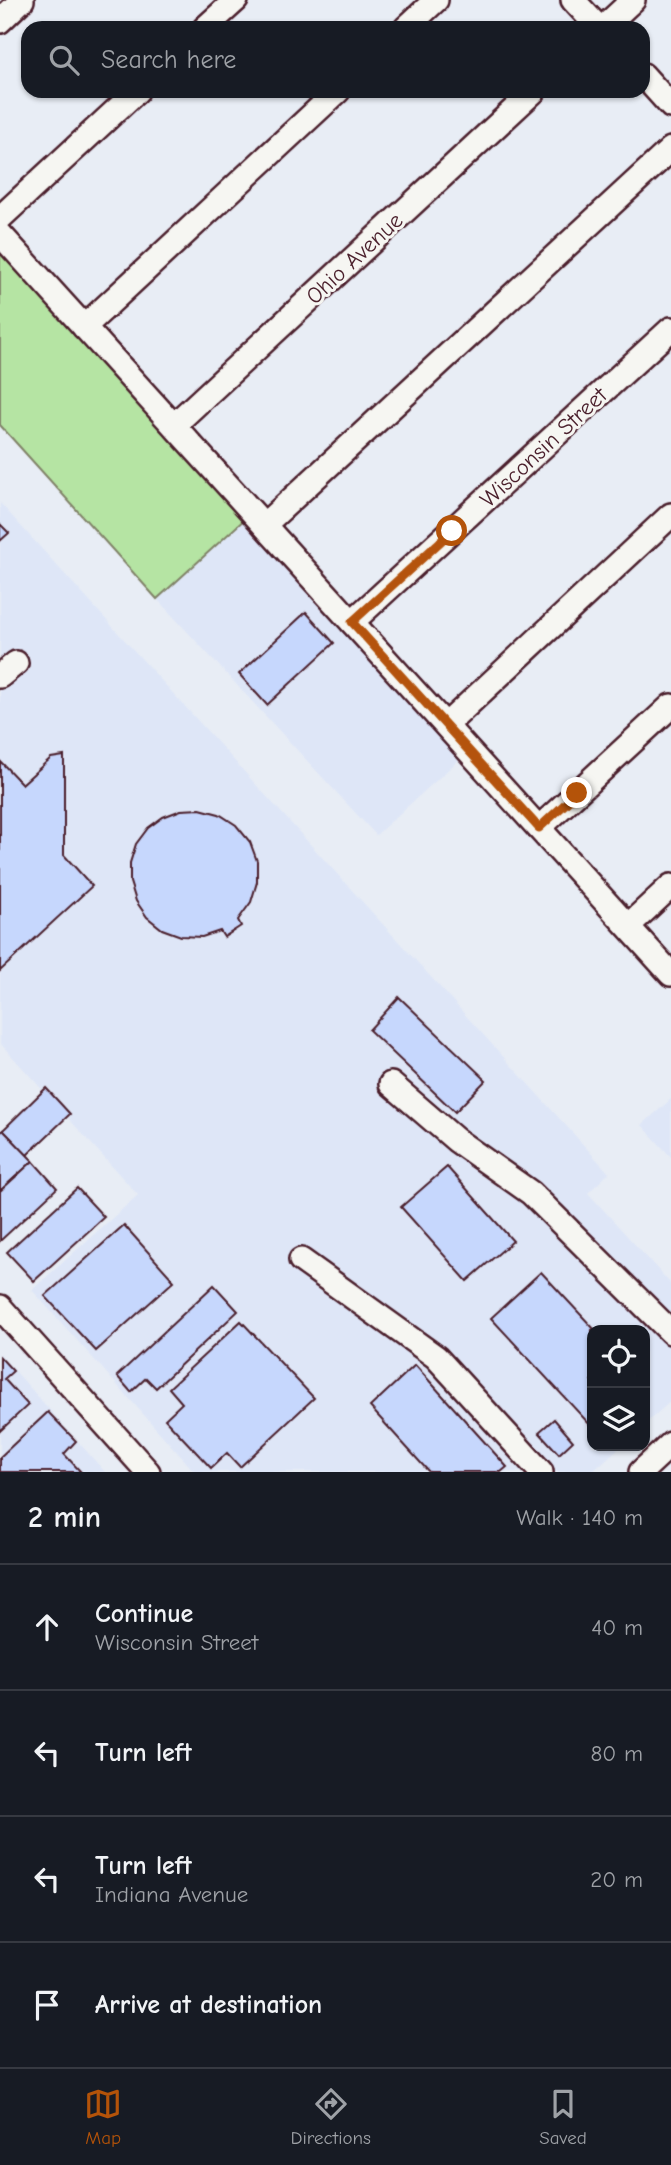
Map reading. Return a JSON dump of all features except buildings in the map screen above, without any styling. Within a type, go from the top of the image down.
[{"type":"street","points":[[0,21],[22,0]]},
{"type":"street","points":[[213,21],[236,0]]},
{"type":"street","points":[[414,21],[436,0]]},
{"type":"street","points":[[573,0],[594,21]]},
{"type":"street","points":[[609,21],[633,0]]},
{"type":"street","points":[[650,83],[671,106]]},
{"type":"street","points":[[0,218],[129,98]]},
{"type":"street","points":[[84,327],[330,98]]},
{"type":"street","name":"Ohio Avenue","points":[[173,425],[526,98]]},
{"type":"street","points":[[264,525],[671,149]]},
{"type":"street","points":[[0,234],[671,974]]},
{"type":"street","name":"Wisconsin Street","points":[[352,622],[671,329]]},
{"type":"street","points":[[446,725],[671,515]]},
{"type":"street","points":[[539,828],[671,706]]},
{"type":"street","points":[[628,926],[671,886]]},
{"type":"street","points":[[391,1084],[456,1140],[531,1193],[671,1332]]},
{"type":"street","points":[[302,1260],[436,1357],[541,1472]]},
{"type":"street","points":[[0,1307],[148,1472]]},
{"type":"street","points":[[641,1472],[671,1444]]},
{"type":"shaded area","points":[[0,503],[609,1173],[588,1193],[671,1284],[671,1401],[650,1420],[650,1325],[587,1325],[587,1451],[615,1451],[592,1472],[195,1472],[32,1290],[138,1195],[0,1043]]},
{"type":"shaded area","points":[[246,518],[462,757],[376,835],[157,599]]},
{"type":"shaded area","points":[[671,1099],[671,1157],[642,1125]]},
{"type":"shaded area","points":[[0,1354],[105,1472],[0,1472]]},
{"type":"green space","points":[[0,247],[246,518],[157,599],[0,425]]},
{"type":"route","points":[[452,531],[352,622],[539,828],[577,793]]}]
